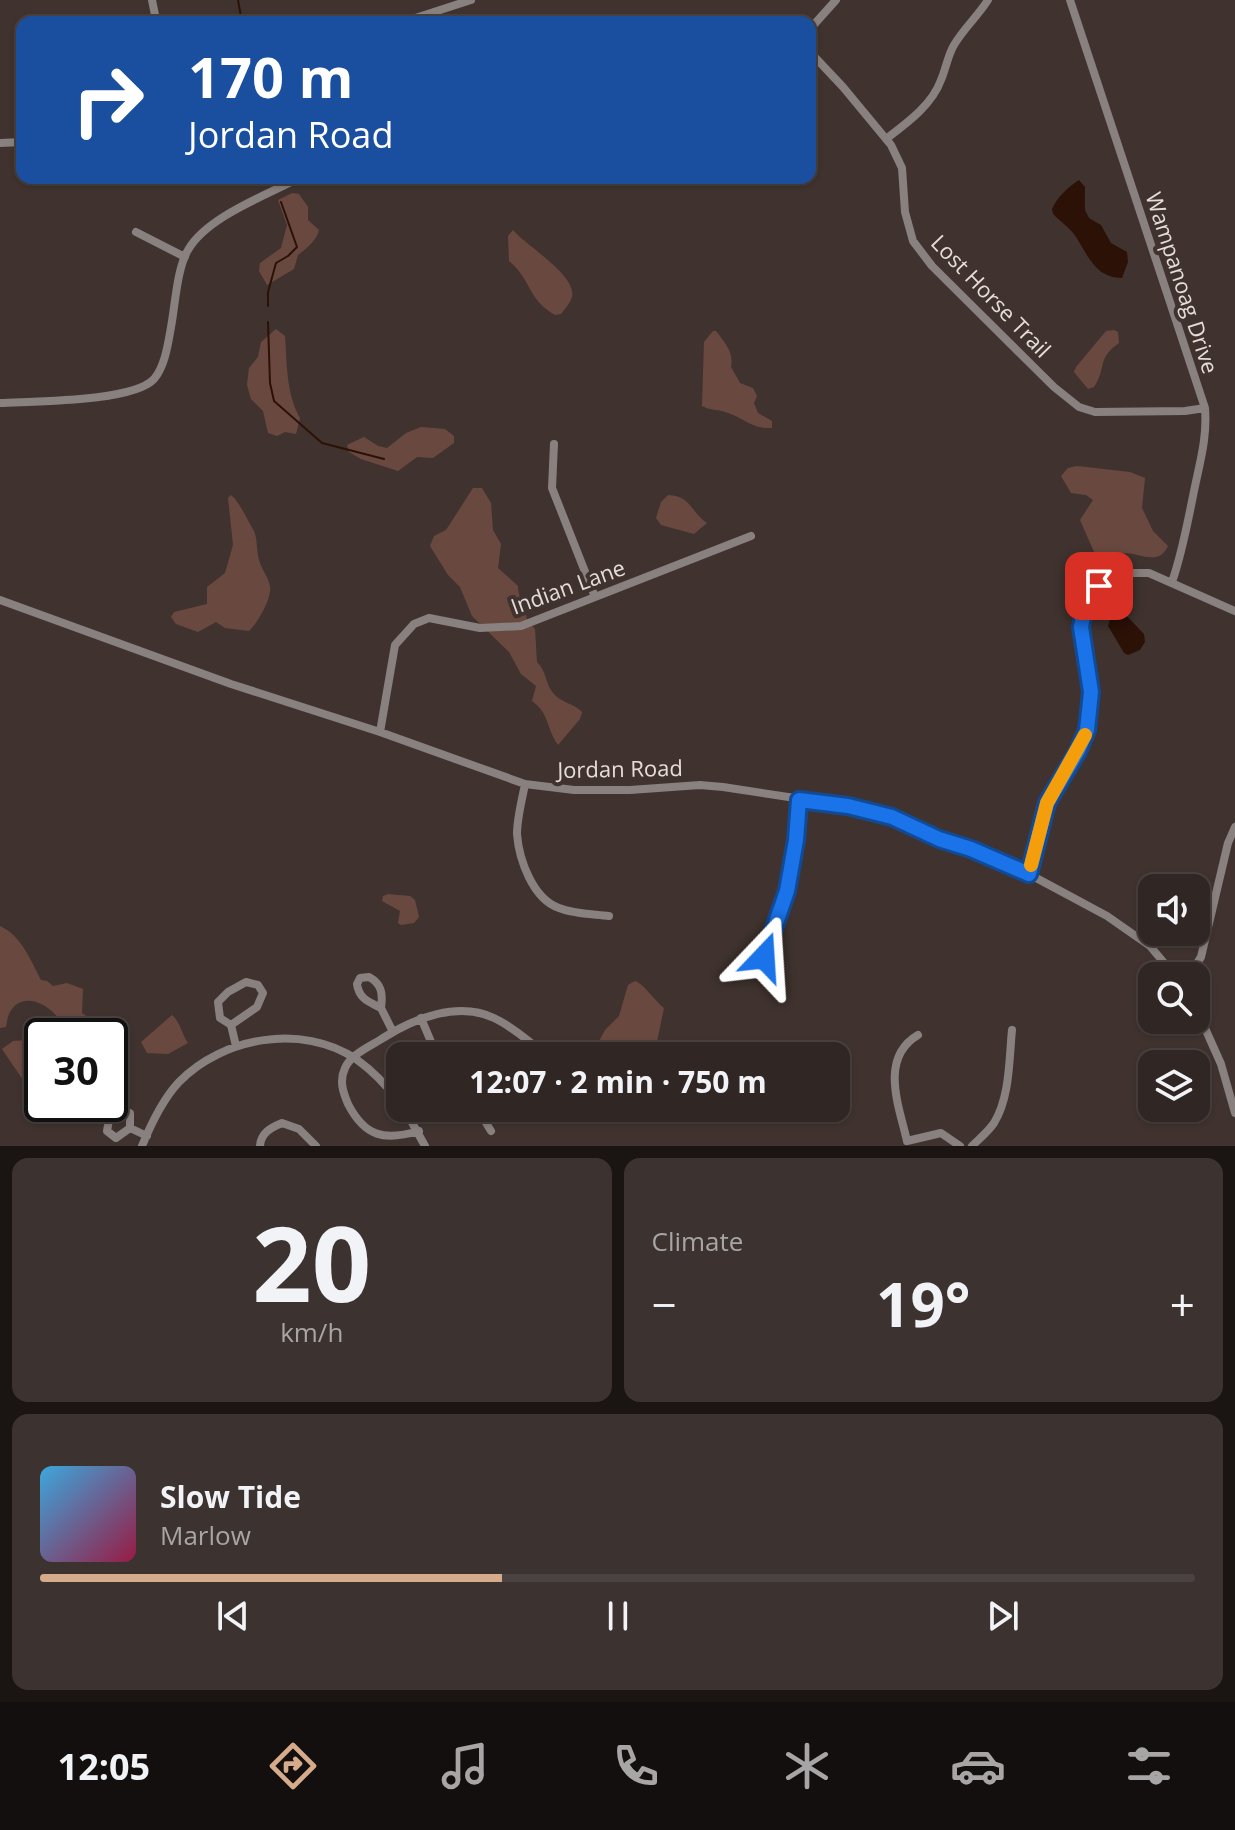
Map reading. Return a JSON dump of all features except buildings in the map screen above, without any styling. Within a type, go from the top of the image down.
[{"type":"street","points":[[422,16],[471,0]]},
{"type":"street","points":[[816,22],[836,0]]},
{"type":"street","points":[[886,139],[928,102],[941,81],[954,44],[978,17],[988,0]]},
{"type":"street","name":"Wampanoag Drive","points":[[1070,0],[1205,408],[1201,461],[1185,541],[1172,582]]},
{"type":"street","name":"Lost Horse Trail","points":[[816,59],[886,139],[902,168],[905,212],[913,241],[932,266],[972,307],[1065,396],[1079,407],[1103,413],[1205,408]]},
{"type":"street","points":[[0,403],[129,393],[152,381],[159,371],[167,344],[185,257],[191,245],[213,225],[288,184]]},
{"type":"street","points":[[136,232],[185,257]]},
{"type":"street","points":[[554,444],[552,488],[595,597]]},
{"type":"street","name":"Indian Lane","points":[[380,732],[395,645],[414,624],[429,618],[480,628],[521,626],[751,536]]},
{"type":"street","points":[[1029,874],[1047,803],[1078,751],[1089,722],[1091,692],[1081,627],[1085,605],[1098,587],[1119,575],[1149,573],[1235,611]]},
{"type":"street","name":"Jordan Road","points":[[0,600],[231,684],[380,732],[525,784],[574,790],[700,785],[848,806],[892,817],[1029,874],[1133,933],[1164,962]]},
{"type":"street","points":[[525,784],[517,834],[535,890],[560,909],[609,916]]},
{"type":"street","points":[[757,975],[787,891],[799,800]]},
{"type":"street","points":[[1198,962],[1228,843],[1235,827]]},
{"type":"street","points":[[231,1025],[257,1007],[263,993],[258,985],[246,982],[218,1002],[220,1018],[231,1025],[236,1046]]},
{"type":"street","points":[[381,1008],[393,1032]]},
{"type":"street","points":[[419,1131],[394,1138],[371,1133],[361,1126],[341,1083],[345,1069],[354,1058],[421,1018],[457,1011],[486,1015],[529,1042]]},
{"type":"street","points":[[421,1018],[431,1042]]},
{"type":"street","points":[[972,1146],[989,1130],[999,1111],[1007,1083],[1012,1030]]},
{"type":"street","points":[[1208,1034],[1221,1064],[1235,1113]]},
{"type":"street","points":[[918,1035],[902,1049],[894,1075],[907,1141],[941,1133],[960,1146]]},
{"type":"street","points":[[142,1146],[164,1102],[178,1083],[200,1064],[236,1046],[272,1039],[306,1041],[354,1058],[386,1087]]},
{"type":"street","points":[[413,1122],[425,1146]]},
{"type":"street","points":[[486,1122],[491,1131]]},
{"type":"street","points":[[260,1146],[269,1128],[282,1123],[299,1129],[316,1146]]},
{"type":"street","points":[[130,1128],[147,1136]]},
{"type":"shaded area","points":[[1079,180],[1085,187],[1085,210],[1089,218],[1101,225],[1111,243],[1127,252],[1128,262],[1122,278],[1099,270],[1074,234],[1053,214],[1052,209],[1060,196]]},
{"type":"shaded area","points":[[292,193],[299,194],[308,207],[308,220],[319,230],[318,234],[298,255],[294,269],[267,285],[259,271],[260,263],[281,248],[287,225],[278,200]]},
{"type":"shaded area","points":[[513,230],[567,279],[572,297],[561,314],[555,315],[539,302],[509,261],[508,236]]},
{"type":"shaded area","points":[[276,329],[285,336],[290,388],[300,418],[296,434],[285,432],[277,436],[268,433],[263,411],[251,399],[247,385],[249,368],[258,357],[261,342]]},
{"type":"shaded area","points":[[713,331],[728,348],[731,367],[740,383],[753,388],[758,413],[772,421],[772,428],[759,427],[734,415],[702,406],[704,342]]},
{"type":"shaded area","points":[[1106,331],[1118,332],[1119,343],[1104,359],[1094,387],[1088,389],[1074,372],[1076,367]]},
{"type":"shaded area","points":[[421,427],[445,429],[454,436],[454,443],[433,458],[417,457],[398,471],[349,452],[347,445],[364,437],[387,448],[406,433]]},
{"type":"shaded area","points":[[1077,466],[1130,472],[1145,478],[1142,508],[1153,531],[1168,546],[1164,552],[1154,557],[1122,553],[1098,561],[1080,520],[1093,500],[1086,495],[1071,493],[1061,476],[1068,468]]},
{"type":"shaded area","points":[[473,488],[482,488],[491,503],[493,530],[501,544],[498,568],[518,586],[527,621],[535,629],[537,662],[553,693],[582,712],[580,719],[558,745],[545,716],[532,701],[536,686],[521,674],[509,652],[472,616],[460,587],[448,575],[430,546],[434,536],[446,530]]},
{"type":"shaded area","points":[[231,495],[254,531],[259,559],[270,585],[269,597],[249,631],[225,628],[216,622],[198,632],[176,624],[171,617],[174,612],[207,604],[207,587],[225,573],[233,545],[228,498]]},
{"type":"shaded area","points":[[668,495],[686,501],[707,523],[694,534],[661,525],[656,518],[661,502]]},
{"type":"shaded area","points":[[1122,611],[1144,634],[1145,642],[1140,650],[1128,655],[1108,626],[1112,613]]},
{"type":"shaded area","points":[[383,896],[410,896],[415,900],[419,917],[414,923],[398,923],[400,911],[382,901]]},
{"type":"shaded area","points":[[0,926],[20,942],[41,980],[53,986],[67,983],[83,989],[82,1013],[89,1018],[58,1018],[40,1004],[23,1001],[9,1014],[6,1027],[0,1028]]},
{"type":"shaded area","points":[[635,981],[642,985],[664,1008],[657,1042],[599,1042],[619,1016],[628,985]]},
{"type":"shaded area","points":[[172,1015],[188,1043],[168,1054],[147,1053],[141,1042]]},
{"type":"shaded area","points":[[24,1040],[23,1080],[2,1049],[13,1041]]},
{"type":"waterway","points":[[238,0],[241,16]]},
{"type":"waterway","points":[[268,306],[268,292],[276,263],[297,247],[281,202]]},
{"type":"waterway","points":[[268,322],[270,383],[274,401],[322,443],[384,459]]},
{"type":"slow traffic","points":[[1031,865],[1047,803],[1085,735]]},
{"type":"route","points":[[764,957],[787,891],[799,800],[848,806],[892,817],[1029,874],[1047,803],[1078,751],[1089,722],[1091,692],[1081,641],[1082,613],[1099,586]]}]
